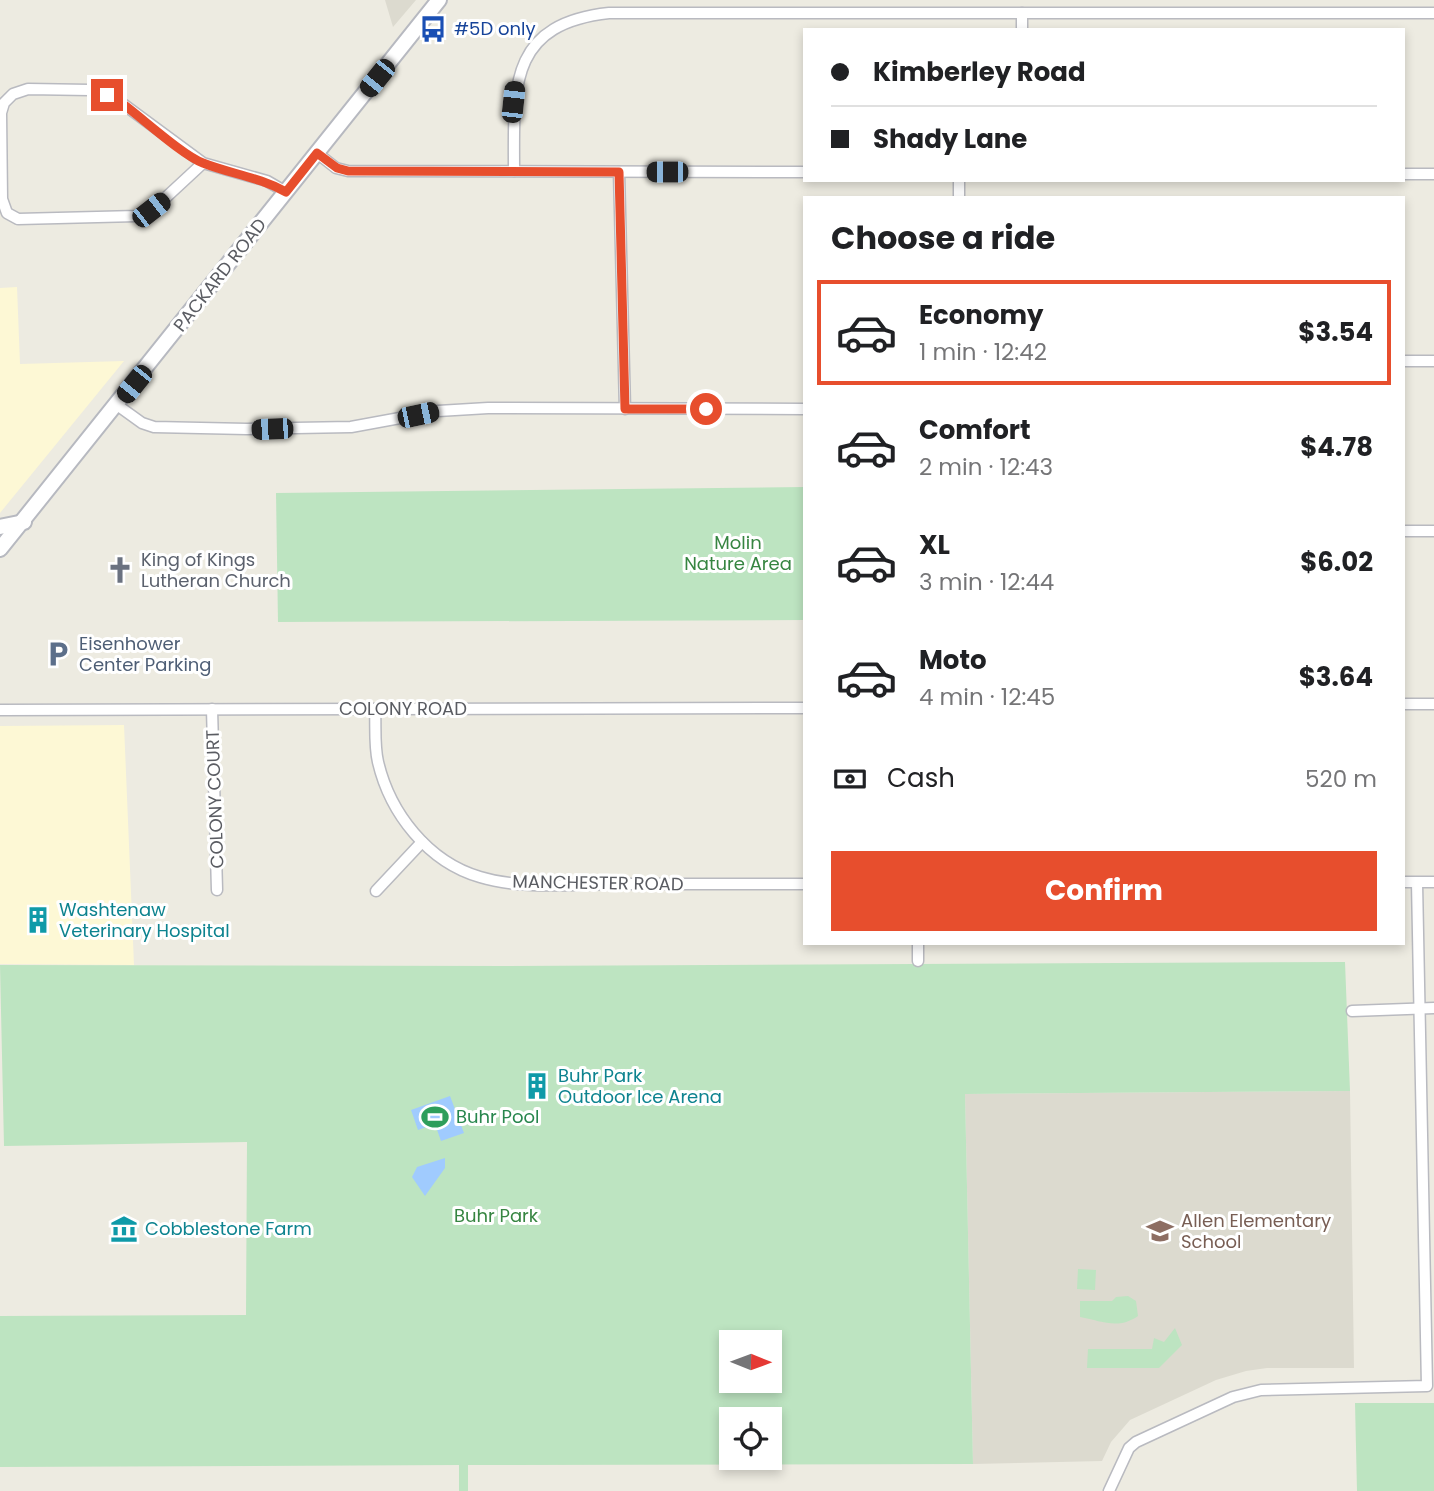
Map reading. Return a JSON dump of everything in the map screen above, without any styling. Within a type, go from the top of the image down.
[{"type":"main road","name":"PACKARD ROAD","points":[[0,549],[439,0]]},
{"type":"main road","points":[[0,527],[21,526]]},
{"type":"main road","points":[[0,563],[21,526]]},
{"type":"street","points":[[1022,13],[1022,28]]},
{"type":"street","points":[[514,171],[513,102],[523,61],[550,33],[568,21],[586,15],[1434,13]]},
{"type":"street","points":[[203,163],[162,201],[137,216],[18,219],[7,213],[2,200],[1,113],[4,103],[13,94],[28,89],[90,90],[119,101],[203,163],[267,181],[286,192]]},
{"type":"street","points":[[317,153],[337,168],[348,171],[803,172]]},
{"type":"street","points":[[619,172],[625,409]]},
{"type":"street","points":[[1405,174],[1434,174]]},
{"type":"street","points":[[1405,361],[1434,361]]},
{"type":"street","points":[[117,405],[142,423],[154,427],[247,429],[378,424],[461,409],[803,409]]},
{"type":"street","points":[[1405,531],[1434,531]]},
{"type":"street","points":[[1405,704],[1434,704]]},
{"type":"street","name":"COLONY ROAD","points":[[0,710],[803,708]]},
{"type":"street","name":"COLONY COURT","points":[[212,709],[217,890]]},
{"type":"street","name":"MANCHESTER ROAD","points":[[375,709],[378,760],[386,789],[401,818],[422,842],[456,868],[480,877],[516,883],[803,884]]},
{"type":"street","points":[[376,891],[422,842]]},
{"type":"street","points":[[1405,883],[1434,882]]},
{"type":"street","points":[[1109,1491],[1129,1448],[1136,1442],[1233,1397],[1277,1388],[1427,1386],[1430,1230],[1417,883]]},
{"type":"street","points":[[918,945],[918,961]]},
{"type":"street","points":[[1352,1011],[1434,1008]]},
{"type":"shaded area","points":[[385,0],[416,0],[393,27]]},
{"type":"shaded area","points":[[17,287],[20,364],[124,361],[0,513],[0,288]]},
{"type":"shaded area","points":[[124,725],[134,965],[0,964],[0,726]]},
{"type":"shaded area","name":"Allen Elementary School","points":[[1350,1091],[1354,1368],[1267,1368],[1216,1380],[1130,1420],[1111,1442],[1102,1461],[973,1464],[965,1094]]},
{"type":"green space","name":"Molin Nature Area","points":[[803,487],[803,620],[278,622],[276,493]]},
{"type":"green space","name":"Buhr Park","points":[[1345,962],[1350,1091],[965,1094],[973,1464],[782,1464],[782,1407],[719,1407],[719,1465],[468,1465],[468,1491],[459,1491],[459,1465],[0,1467],[0,1316],[246,1315],[247,1142],[4,1146],[0,965],[505,966]]},
{"type":"green space","points":[[1078,1269],[1096,1270],[1095,1290],[1077,1289]]},
{"type":"green space","points":[[1128,1296],[1136,1301],[1138,1316],[1131,1320],[1117,1324],[1080,1317],[1080,1301],[1112,1301],[1116,1297]]},
{"type":"green space","points":[[1175,1328],[1182,1345],[1159,1368],[1087,1368],[1088,1349],[1152,1349],[1154,1338],[1164,1342]]},
{"type":"green space","points":[[1355,1403],[1434,1403],[1434,1491],[1357,1491]]},
{"type":"water","name":"Buhr Pool","points":[[450,1096],[464,1133],[441,1141],[435,1124],[418,1130],[411,1110]]},
{"type":"water","points":[[445,1158],[445,1168],[425,1196],[412,1177],[417,1167]]},
{"type":"place","name":"#5D only","points":[[433,29]]},
{"type":"place","name":"King of Kings Lutheran Church","points":[[120,570]]},
{"type":"place","name":"Eisenhower Center Parking","points":[[58,654]]},
{"type":"place","name":"Washtenaw Veterinary Hospital","points":[[38,920]]},
{"type":"place","name":"Buhr Park Outdoor Ice Arena","points":[[537,1086]]},
{"type":"place","name":"Buhr Pool","points":[[435,1117]]},
{"type":"place","name":"Cobblestone Farm","points":[[124,1229]]},
{"type":"place","name":"Allen Elementary School","points":[[1160,1231]]},
{"type":"route","points":[[107,95],[167,136],[190,156],[203,163],[267,181],[286,192],[317,153],[343,171],[619,172],[625,409],[706,409]]}]
